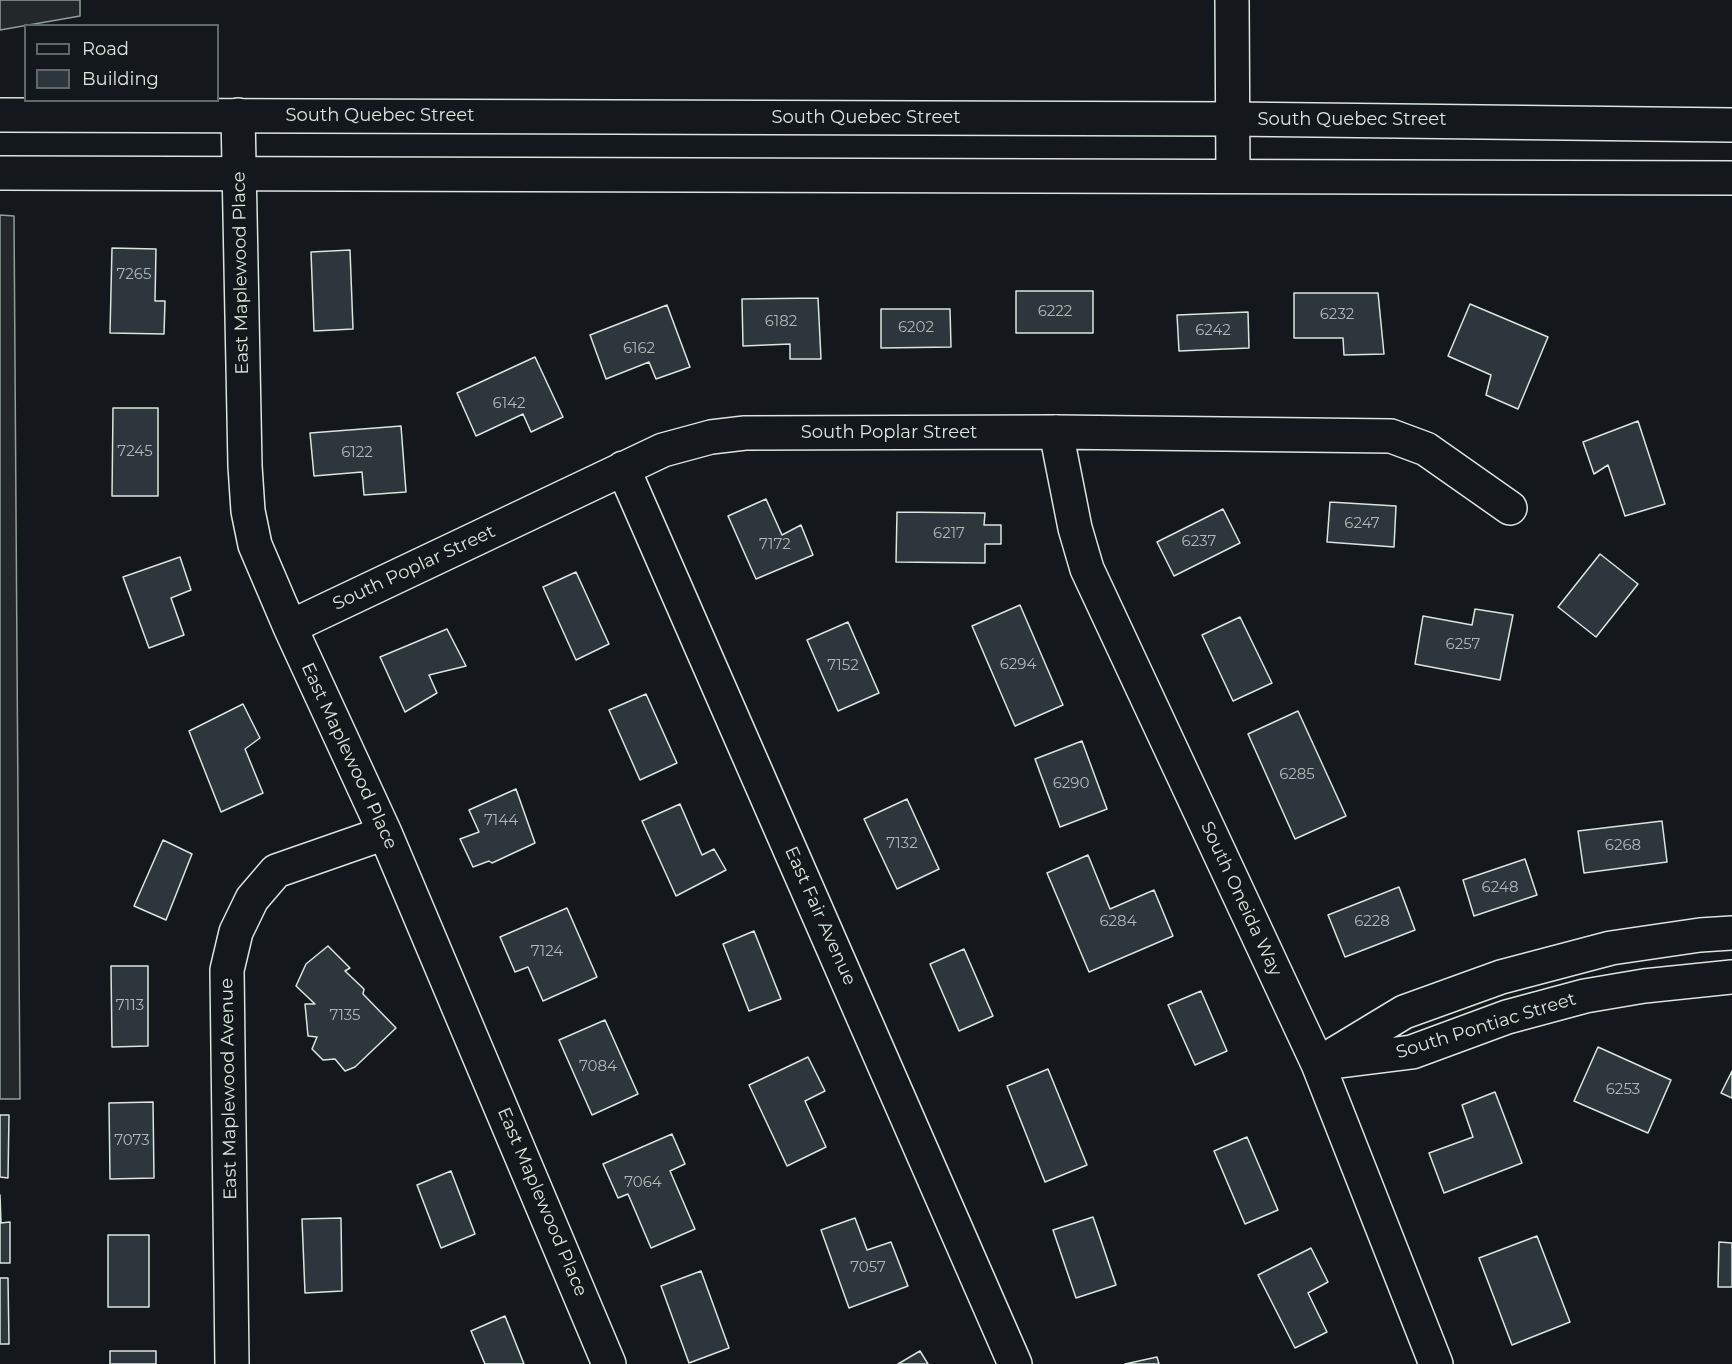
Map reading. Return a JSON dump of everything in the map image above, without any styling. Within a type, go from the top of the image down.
[{"type":"street","points":[[1232,0],[1233,176]]},
{"type":"street","name":"South Quebec Street","points":[[0,115],[1232,119],[1732,124]]},
{"type":"street","name":"East Maplewood Place","points":[[238,115],[248,511],[255,545],[290,627],[385,833],[609,1364]]},
{"type":"street","points":[[0,173],[1732,178]]},
{"type":"street","name":"South Poplar Street","points":[[290,627],[663,450],[711,437],[745,433],[1056,432],[1391,436],[1426,449],[1509,508]]},
{"type":"street","name":"South Oneida Way","points":[[1056,432],[1075,528],[1087,569],[1318,1064],[1436,1364]]},
{"type":"street","name":"East Fair Avenue","points":[[623,468],[1015,1364]]},
{"type":"street","name":"East Maplewood Avenue","points":[[232,1364],[227,970],[236,932],[252,899],[276,871],[385,833]]},
{"type":"street","name":"South Pontiac Street","points":[[1318,1064],[1404,1012],[1501,977],[1611,948],[1700,935],[1732,933]]},
{"type":"street","name":"South Pontiac Street","points":[[1318,1064],[1412,1052],[1507,1017],[1585,996],[1644,986],[1732,977]]},
{"type":"shaded area","points":[[0,0],[80,0],[80,16],[0,30]]},
{"type":"shaded area","points":[[0,215],[14,216],[20,1099],[0,1099]]},
{"type":"building","points":[[112,248],[156,249],[155,301],[165,301],[164,334],[110,333]]},
{"type":"building","points":[[350,250],[353,329],[314,331],[311,252]]},
{"type":"building","points":[[1016,291],[1093,291],[1093,333],[1016,333]]},
{"type":"building","points":[[1294,293],[1378,293],[1384,354],[1344,355],[1343,338],[1294,338]]},
{"type":"building","points":[[818,298],[821,359],[790,359],[790,344],[743,346],[742,299]]},
{"type":"building","points":[[1470,304],[1548,337],[1518,409],[1486,395],[1491,375],[1448,356]]},
{"type":"building","points":[[667,305],[690,367],[656,379],[649,362],[606,379],[590,335]]},
{"type":"building","points":[[881,309],[950,309],[951,347],[881,348]]},
{"type":"building","points":[[1248,312],[1249,348],[1179,351],[1177,315]]},
{"type":"building","points":[[535,357],[563,417],[531,432],[523,414],[476,436],[457,393]]},
{"type":"building","points":[[113,408],[158,408],[158,496],[112,496]]},
{"type":"building","points":[[1638,421],[1665,504],[1625,516],[1608,465],[1594,474],[1583,442]]},
{"type":"building","points":[[401,426],[406,492],[364,495],[362,472],[314,476],[310,433]]},
{"type":"building","points":[[766,499],[782,535],[801,525],[813,555],[756,579],[728,516]]},
{"type":"building","points":[[1330,502],[1396,506],[1394,547],[1327,542]]},
{"type":"building","points":[[1223,509],[1240,543],[1174,576],[1157,542]]},
{"type":"building","points":[[897,512],[985,513],[984,525],[1001,525],[1001,544],[985,544],[985,563],[896,562]]},
{"type":"building","points":[[1600,554],[1638,584],[1596,637],[1558,607]]},
{"type":"building","points":[[180,557],[191,590],[171,598],[184,635],[149,648],[123,577]]},
{"type":"building","points":[[576,572],[609,644],[576,660],[543,587]]},
{"type":"building","points":[[1020,605],[1063,705],[1015,726],[972,626]]},
{"type":"building","points":[[1475,609],[1513,615],[1500,680],[1415,664],[1423,616],[1472,625]]},
{"type":"building","points":[[1240,617],[1272,683],[1233,701],[1202,635]]},
{"type":"building","points":[[848,622],[879,693],[838,711],[807,640]]},
{"type":"building","points":[[447,629],[466,666],[429,675],[437,693],[405,712],[380,657]]},
{"type":"building","points":[[646,694],[677,763],[640,780],[609,710]]},
{"type":"building","points":[[243,704],[260,738],[245,749],[263,793],[221,812],[189,731]]},
{"type":"building","points":[[1298,711],[1346,816],[1295,839],[1248,734]]},
{"type":"building","points":[[1082,741],[1107,809],[1060,827],[1035,759]]},
{"type":"building","points":[[516,789],[535,843],[492,863],[489,861],[473,867],[460,839],[479,832],[469,810]]},
{"type":"building","points":[[907,799],[939,869],[897,889],[864,819]]},
{"type":"building","points":[[680,804],[702,855],[714,849],[726,870],[676,896],[642,821]]},
{"type":"building","points":[[1662,821],[1667,862],[1584,873],[1578,831]]},
{"type":"building","points":[[163,840],[192,854],[166,920],[134,906]]},
{"type":"building","points":[[1088,855],[1110,909],[1154,890],[1173,936],[1089,972],[1047,873]]},
{"type":"building","points":[[1525,859],[1537,895],[1474,916],[1463,880]]},
{"type":"building","points":[[1399,887],[1415,930],[1345,957],[1328,915]]},
{"type":"building","points":[[567,908],[597,977],[543,1001],[528,967],[515,972],[500,937]]},
{"type":"building","points":[[754,931],[781,999],[749,1011],[723,944]]},
{"type":"building","points":[[328,946],[350,968],[345,971],[364,989],[363,994],[396,1028],[355,1067],[345,1071],[335,1059],[323,1060],[312,1049],[317,1037],[308,1036],[305,1004],[315,1004],[296,986],[306,964]]},
{"type":"building","points":[[964,949],[993,1016],[959,1031],[930,964]]},
{"type":"building","points":[[111,966],[148,966],[148,1046],[112,1047]]},
{"type":"building","points":[[1201,991],[1227,1051],[1195,1065],[1168,1005]]},
{"type":"building","points":[[605,1020],[638,1094],[592,1115],[559,1040]]},
{"type":"building","points":[[1598,1047],[1671,1080],[1648,1133],[1574,1101]]},
{"type":"building","points":[[808,1057],[825,1091],[805,1101],[826,1147],[787,1166],[749,1085]]},
{"type":"building","points":[[1048,1069],[1087,1165],[1045,1182],[1007,1086]]},
{"type":"building","points":[[1732,1071],[1732,1098],[1721,1093]]},
{"type":"building","points":[[1495,1092],[1522,1163],[1444,1193],[1429,1153],[1473,1137],[1462,1105]]},
{"type":"building","points":[[153,1102],[154,1178],[110,1179],[109,1103]]},
{"type":"building","points":[[0,1115],[9,1115],[8,1178],[0,1177]]},
{"type":"building","points":[[672,1134],[685,1164],[670,1171],[695,1229],[651,1248],[628,1194],[618,1198],[603,1164]]},
{"type":"building","points":[[1247,1137],[1278,1210],[1245,1224],[1214,1151]]},
{"type":"building","points":[[451,1171],[475,1234],[441,1248],[417,1185]]},
{"type":"building","points":[[0,1195],[1,1223],[10,1222],[10,1263],[0,1263]]},
{"type":"building","points":[[1093,1217],[1116,1285],[1076,1298],[1053,1230]]},
{"type":"building","points":[[341,1218],[342,1291],[305,1293],[302,1219]]},
{"type":"building","points":[[855,1218],[867,1250],[891,1242],[908,1286],[849,1308],[821,1230]]},
{"type":"building","points":[[108,1235],[149,1235],[149,1307],[108,1307]]},
{"type":"building","points":[[1537,1236],[1570,1322],[1512,1345],[1479,1258]]},
{"type":"building","points":[[1719,1242],[1732,1243],[1732,1287],[1718,1287]]},
{"type":"building","points":[[1311,1248],[1328,1282],[1308,1293],[1327,1332],[1295,1348],[1258,1275]]},
{"type":"building","points":[[701,1271],[729,1348],[689,1363],[661,1286]]},
{"type":"building","points":[[0,1278],[8,1278],[9,1344],[0,1344]]},
{"type":"building","points":[[505,1316],[524,1364],[485,1364],[471,1331]]},
{"type":"building","points":[[110,1351],[156,1351],[156,1364],[110,1364]]},
{"type":"building","points":[[920,1351],[928,1364],[898,1364]]},
{"type":"building","points":[[1157,1357],[1159,1364],[1125,1364]]}]
